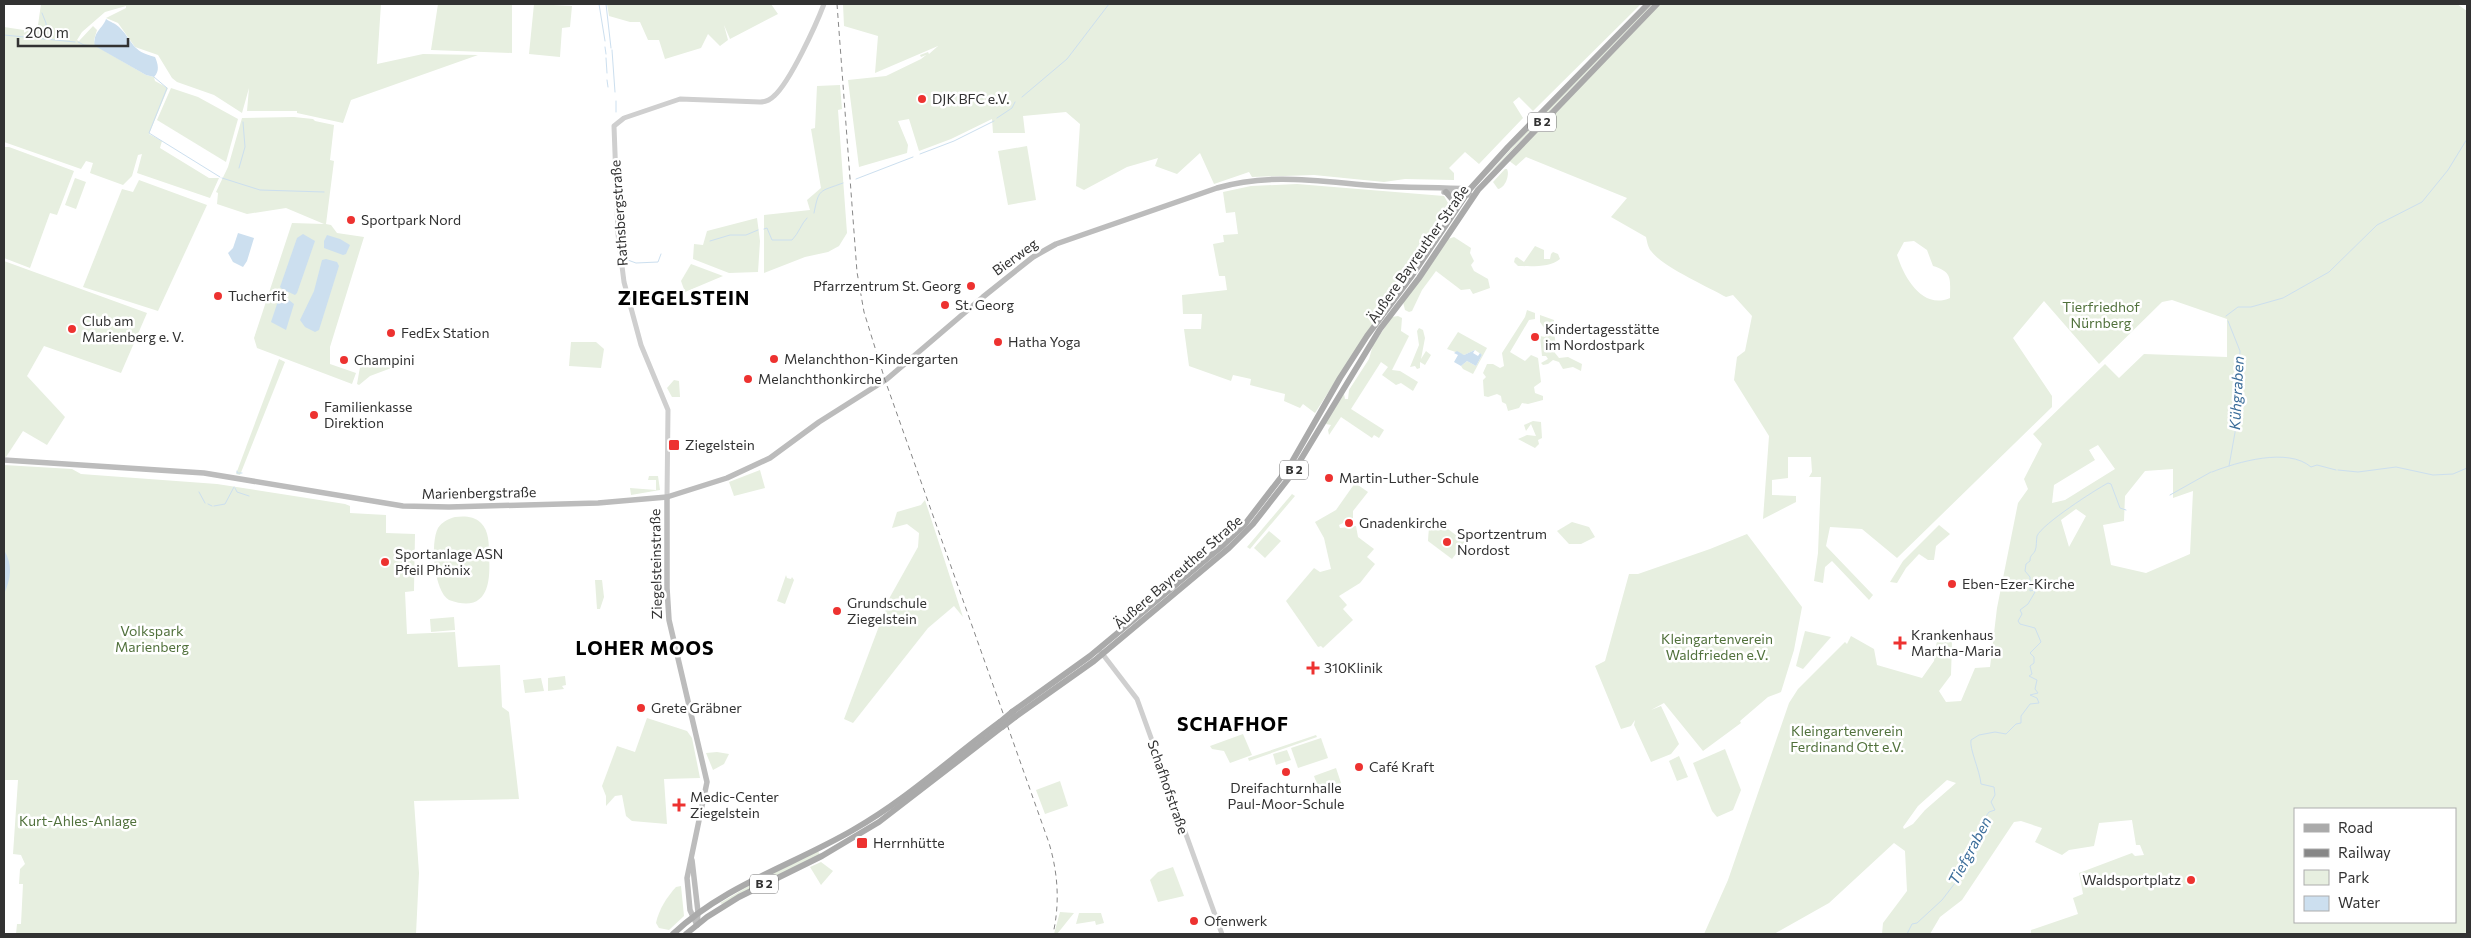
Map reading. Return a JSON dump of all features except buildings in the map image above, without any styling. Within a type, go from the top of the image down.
[{"type":"main road","name":"Äußere Bayreuther Straße","points":[[1100,651],[1226,542],[1267,497],[1306,441],[1336,385],[1364,341],[1411,277],[1454,211],[1508,147],[1648,4]]},
{"type":"main road","name":"Äußere Bayreuther Straße","points":[[673,934],[719,898],[865,823],[1100,651],[1228,548],[1264,511],[1309,448],[1342,389],[1380,329],[1419,278],[1470,193],[1504,161],[1657,4]]},
{"type":"main road","name":"Bierweg","points":[[667,497],[727,478],[774,455],[819,422],[887,379],[958,317],[1033,258],[1056,244],[1217,188],[1239,183],[1296,178],[1470,193]]},
{"type":"main road","name":"Bierweg","points":[[1433,189],[1446,192],[1470,193]]},
{"type":"main road","points":[[1446,192],[1453,200],[1454,211]]},
{"type":"main road","name":"Marienbergstraße","points":[[4,460],[182,473],[384,504],[426,507],[625,502],[667,497]]},
{"type":"main road","name":"Ziegelsteinstraße","points":[[667,497],[666,588],[669,620],[707,782],[687,882],[695,915]]},
{"type":"main road","name":"Äußere Bayreuther Straße","points":[[686,934],[697,924],[724,906],[825,854],[879,822],[1001,724]]},
{"type":"main road","points":[[719,898],[719,904],[724,906]]},
{"type":"main road","points":[[695,915],[697,924]]},
{"type":"street","name":"Rathsbergstraße","points":[[658,387],[641,345],[624,277],[618,222],[615,123],[675,100],[694,98],[760,102],[774,96],[807,41],[824,4]]},
{"type":"street","name":"Ziegelsteinstraße","points":[[658,387],[668,413],[667,497]]},
{"type":"street","name":"Schafhofstraße","points":[[1100,651],[1137,699],[1222,934]]},
{"type":"green space","points":[[41,4],[381,4],[377,64],[423,54],[478,55],[351,100],[343,123],[297,113],[297,111],[247,111],[249,88],[242,113],[214,95],[177,82],[172,78],[158,55],[135,47],[118,23],[106,18],[126,8],[126,6],[105,12],[82,32],[77,40],[79,41],[93,26],[97,30],[94,40],[96,46],[146,75],[154,77],[155,81],[168,88],[149,134],[162,141],[160,148],[209,178],[219,178],[210,198],[137,173],[142,154],[138,155],[132,176],[123,185],[90,173],[93,163],[86,161],[81,169],[4,142],[4,27],[37,32]]},
{"type":"green space","points":[[438,4],[512,4],[512,53],[431,50]]},
{"type":"green space","points":[[534,4],[572,6],[570,27],[562,28],[560,57],[529,54]]},
{"type":"green space","points":[[607,4],[771,4],[778,14],[730,39],[724,25],[728,40],[720,46],[708,34],[701,48],[665,59],[659,40],[648,40],[640,22],[630,22],[609,16]]},
{"type":"green space","points":[[843,4],[1641,4],[1533,111],[1519,97],[1513,102],[1523,118],[1479,164],[1465,152],[1449,168],[1454,173],[1454,180],[1405,179],[1384,182],[1314,175],[1252,177],[1249,172],[1214,184],[1200,153],[1177,174],[1155,166],[1158,158],[1127,167],[1084,190],[1076,186],[1080,124],[1066,112],[1023,116],[1025,133],[993,133],[992,119],[951,139],[919,151],[909,119],[898,121],[908,145],[907,153],[859,167],[848,80],[886,76],[921,59],[926,55],[921,57],[920,55],[928,52],[929,54],[938,46],[875,73],[878,36],[844,26]]},
{"type":"green space","points":[[1650,4],[1653,4],[1482,181],[1548,108]]},
{"type":"green space","points":[[1659,4],[2457,4],[2467,11],[2467,934],[2031,934],[2031,930],[2078,914],[2073,898],[2083,894],[2079,873],[2132,853],[2135,856],[2144,855],[2140,845],[2136,845],[2132,820],[2099,823],[2094,846],[2069,850],[2062,855],[2035,842],[2042,828],[2021,821],[2014,822],[1962,900],[1940,917],[1930,934],[1882,934],[1883,923],[1907,891],[1905,851],[1894,843],[1829,903],[1774,934],[1704,934],[1728,880],[1789,703],[1798,689],[1845,642],[1847,644],[1851,636],[1874,649],[1877,665],[1922,678],[1934,661],[1937,640],[1952,642],[1951,675],[1939,691],[1946,702],[1961,701],[1975,668],[1990,667],[1997,608],[2018,503],[2028,489],[2024,479],[2042,444],[2033,434],[2105,364],[2119,378],[2144,354],[2227,357],[2227,319],[2172,300],[2162,302],[2099,364],[2044,301],[2013,338],[2052,396],[2052,407],[1897,558],[1862,529],[1830,527],[1826,546],[1873,595],[1869,600],[1832,561],[1825,567],[1823,583],[1814,581],[1818,553],[1821,477],[1809,477],[1812,472],[1811,457],[1788,457],[1788,478],[1772,480],[1772,495],[1796,496],[1796,502],[1763,519],[1769,436],[1734,380],[1737,357],[1745,351],[1752,316],[1733,295],[1726,297],[1665,264],[1650,250],[1646,237],[1611,217],[1627,198],[1526,157],[1516,166],[1508,160]],"holes":[[[1914,241],[1927,250],[1933,266],[1944,271],[1949,277],[1950,298],[1931,299],[1923,295],[1909,281],[1897,255],[1904,242]],[[2098,445],[2115,469],[2065,500],[2052,503],[2054,485],[2095,460],[2089,450]],[[2173,469],[2173,498],[2193,491],[2190,554],[2146,573],[2111,565],[2103,525],[2124,521],[2125,496],[2145,471]],[[2076,509],[2086,516],[2069,547],[2061,520]],[[1947,780],[1956,783],[1925,810],[1913,824],[1904,829],[1903,827],[1918,806]]]},
{"type":"green space","points":[[840,85],[842,109],[838,110],[847,233],[839,246],[828,252],[805,257],[764,273],[764,215],[810,210],[807,200],[821,188],[811,129],[815,128],[817,86]]},
{"type":"green space","points":[[171,88],[198,97],[238,119],[226,162],[157,120]]},
{"type":"green space","points":[[294,117],[313,119],[334,125],[330,160],[334,161],[326,224],[331,225],[337,233],[364,237],[330,347],[330,364],[356,373],[352,384],[257,348],[254,338],[292,223],[324,224],[286,208],[247,214],[217,204],[218,193],[216,192],[228,167],[242,118]]},
{"type":"green space","points":[[1027,146],[1036,200],[1008,205],[998,151]]},
{"type":"green space","points":[[4,147],[9,147],[74,171],[57,215],[50,213],[30,268],[4,258]]},
{"type":"green space","points":[[1505,169],[1508,172],[1506,181],[1498,189],[1493,182]]},
{"type":"green space","points":[[75,178],[86,182],[76,209],[65,205]]},
{"type":"green space","points":[[139,180],[207,205],[158,311],[83,287],[122,189],[133,192]]},
{"type":"green space","points":[[1297,184],[1444,196],[1448,203],[1438,227],[1374,316],[1375,320],[1315,413],[1303,404],[1300,408],[1284,401],[1285,394],[1250,385],[1251,379],[1233,375],[1231,381],[1189,366],[1184,329],[1201,329],[1202,314],[1183,314],[1182,295],[1227,290],[1225,276],[1219,276],[1213,244],[1224,242],[1223,235],[1238,234],[1235,212],[1226,213],[1223,192],[1251,186]]},
{"type":"green space","points":[[757,218],[760,241],[758,272],[729,273],[693,259],[694,244],[703,245],[707,231]]},
{"type":"green space","points":[[1454,237],[1471,248],[1470,253],[1474,261],[1471,265],[1474,271],[1488,279],[1490,288],[1473,294],[1470,289],[1461,290],[1436,271],[1422,290],[1412,311],[1405,310],[1403,302],[1448,239]]},
{"type":"green space","points":[[1535,246],[1544,250],[1544,259],[1550,259],[1553,252],[1558,254],[1560,259],[1551,264],[1540,266],[1518,266],[1514,262],[1517,257],[1524,262]]},
{"type":"green space","name":"Club am Marienberg e. V.","points":[[4,261],[147,313],[121,373],[44,346],[27,376],[65,417],[47,445],[23,431],[6,457],[4,457]]},
{"type":"green space","points":[[691,264],[723,276],[685,292],[681,281]]},
{"type":"green space","points":[[1527,310],[1535,313],[1535,319],[1529,320],[1510,352],[1525,361],[1531,355],[1538,358],[1541,382],[1534,387],[1535,393],[1543,396],[1543,400],[1528,404],[1522,403],[1519,408],[1508,411],[1506,404],[1502,402],[1501,396],[1497,394],[1488,397],[1484,396],[1483,380],[1486,377],[1483,373],[1487,364],[1493,364],[1500,368],[1504,366],[1502,353],[1525,317]]},
{"type":"green space","points":[[1540,315],[1554,320],[1555,353],[1559,358],[1568,357],[1582,364],[1581,371],[1573,367],[1563,369],[1559,362],[1553,360],[1548,364],[1543,365],[1541,363],[1548,359],[1546,356],[1542,356],[1540,336],[1545,337],[1547,332],[1540,322]]},
{"type":"green space","points":[[1398,316],[1402,318],[1401,331],[1409,336],[1392,370],[1400,371],[1418,382],[1413,391],[1401,383],[1396,385],[1382,375],[1388,367],[1381,362],[1351,409],[1384,430],[1379,438],[1374,435],[1372,438],[1341,417],[1329,435],[1328,430],[1331,425],[1326,424],[1326,421],[1344,394],[1345,399],[1348,399],[1349,390],[1369,359],[1373,345],[1392,317]]},
{"type":"green space","points":[[1419,328],[1423,330],[1425,338],[1421,359],[1426,351],[1431,355],[1425,365],[1420,362],[1420,368],[1417,369],[1415,366],[1410,367],[1419,345],[1417,331]]},
{"type":"green space","points":[[1458,332],[1487,348],[1473,374],[1461,366],[1467,361],[1476,366],[1482,355],[1475,350],[1464,355],[1447,349]]},
{"type":"green space","points":[[571,342],[596,342],[604,349],[601,368],[569,366]]},
{"type":"green space","points":[[362,356],[395,357],[394,367],[370,376],[359,385],[357,384]]},
{"type":"green space","points":[[279,359],[285,362],[240,475],[236,474]]},
{"type":"green space","points":[[674,380],[679,381],[680,397],[672,397],[667,388]]},
{"type":"green space","points":[[1533,421],[1541,422],[1542,438],[1538,440],[1539,444],[1535,448],[1518,439],[1527,435],[1536,436],[1531,424],[1526,431],[1524,425]]},
{"type":"green space","name":"Volkspark Marienberg","points":[[4,465],[72,469],[81,474],[217,484],[345,504],[350,506],[350,513],[386,515],[386,533],[415,534],[414,591],[405,592],[407,634],[455,632],[458,667],[500,665],[502,707],[509,712],[519,799],[414,801],[419,873],[416,934],[16,934],[17,924],[21,924],[23,884],[19,884],[20,869],[25,864],[21,855],[13,854],[18,780],[4,780]]},
{"type":"green space","points":[[760,470],[765,488],[734,496],[729,482]]},
{"type":"green space","points":[[649,476],[658,476],[660,490],[631,495],[630,488],[656,490],[656,480],[648,480]]},
{"type":"green space","points":[[1355,483],[1368,492],[1353,511],[1353,518],[1339,525],[1340,528],[1356,526],[1358,537],[1374,549],[1367,557],[1375,564],[1360,583],[1339,596],[1347,605],[1343,609],[1353,620],[1323,648],[1321,646],[1318,647],[1286,601],[1314,568],[1320,572],[1331,569],[1324,538],[1315,522],[1336,510]]},
{"type":"green space","points":[[1292,494],[1295,496],[1250,549],[1247,547]]},
{"type":"green space","points":[[925,500],[963,617],[954,606],[928,628],[853,723],[844,719],[890,597],[918,547],[919,533],[907,524],[892,528],[897,512],[921,505]]},
{"type":"green space","points":[[455,517],[475,519],[484,526],[488,538],[489,577],[487,586],[479,600],[472,603],[449,600],[444,595],[437,577],[434,544],[438,528],[441,524]]},
{"type":"green space","points":[[1572,522],[1589,527],[1595,537],[1581,544],[1569,544],[1557,531]]},
{"type":"green space","name":"Sportzentrum Nordost","points":[[1440,523],[1465,542],[1452,559],[1428,541],[1429,526]]},
{"type":"green space","points":[[1939,525],[1950,534],[1936,546],[1934,560],[1928,560],[1919,554],[1906,568],[1897,583],[1890,582],[1903,561]]},
{"type":"green space","points":[[1269,531],[1281,541],[1265,558],[1254,548]]},
{"type":"green space","name":"Kleingartenverein Waldfrieden e.V.","points":[[1747,534],[1802,607],[1794,650],[1781,692],[1768,697],[1740,721],[1741,723],[1703,751],[1664,703],[1651,710],[1661,706],[1679,744],[1671,754],[1651,762],[1634,725],[1635,720],[1631,726],[1621,729],[1595,666],[1605,661],[1629,574],[1638,574]]},
{"type":"green space","points":[[786,575],[787,578],[791,579],[792,577],[794,580],[785,604],[777,601]]},
{"type":"green space","points":[[595,580],[602,580],[604,597],[600,609],[597,609]]},
{"type":"green space","points":[[454,617],[455,630],[431,632],[430,619]]},
{"type":"green space","points":[[1805,631],[1831,637],[1803,669],[1796,666]]},
{"type":"green space","points":[[565,676],[566,685],[562,686],[564,689],[548,691],[548,678]]},
{"type":"green space","points":[[541,678],[544,691],[525,693],[523,680]]},
{"type":"green space","points":[[647,718],[687,731],[692,738],[700,778],[664,779],[667,824],[632,821],[626,816],[622,795],[615,796],[606,806],[606,796],[602,786],[617,746],[635,752]]},
{"type":"green space","points":[[1243,734],[1252,755],[1230,763],[1224,751],[1212,749],[1210,746]]},
{"type":"green space","points":[[1316,735],[1317,737],[1249,761],[1248,758]]},
{"type":"green space","points":[[1321,738],[1328,758],[1298,768],[1291,748]]},
{"type":"green space","points":[[1725,749],[1741,790],[1733,810],[1717,817],[1712,811],[1693,763]]},
{"type":"green space","points":[[1287,750],[1291,760],[1276,765],[1273,754]]},
{"type":"green space","points":[[706,753],[729,754],[724,764],[713,770]]},
{"type":"green space","points":[[1679,756],[1688,777],[1677,781],[1669,761]]},
{"type":"green space","points":[[1336,768],[1341,783],[1319,790],[1314,776]]},
{"type":"green space","points":[[1060,781],[1068,806],[1045,814],[1036,790]]},
{"type":"green space","points":[[818,851],[820,855],[722,904],[720,903],[764,877]]},
{"type":"green space","points":[[821,862],[833,871],[821,885],[810,867]]},
{"type":"green space","points":[[1173,867],[1184,896],[1158,902],[1150,880],[1158,872]]},
{"type":"green space","points":[[681,886],[684,916],[669,930],[659,928],[656,923],[661,908],[676,887]]},
{"type":"green space","points":[[1060,912],[1074,913],[1057,934],[1054,934]]},
{"type":"green space","points":[[1079,913],[1101,913],[1104,923],[1096,925],[1095,921],[1076,924]]},
{"type":"water","points":[[106,19],[116,24],[137,49],[155,57],[158,67],[154,77],[146,75],[95,46],[96,34]]},
{"type":"water","points":[[238,233],[254,238],[247,261],[243,267],[233,262],[228,253],[233,248]]},
{"type":"water","points":[[303,234],[315,241],[295,295],[280,287],[297,238]]},
{"type":"water","points":[[327,235],[340,239],[350,245],[346,254],[343,255],[324,248],[324,241]]},
{"type":"water","points":[[326,259],[337,262],[339,266],[319,330],[315,332],[305,327],[300,320],[314,291],[322,260]]},
{"type":"water","points":[[285,297],[294,304],[286,330],[271,322],[278,301]]},
{"type":"water","points":[[1475,350],[1473,353],[1478,356],[1480,353],[1482,355],[1476,366],[1467,361],[1461,366],[1454,362],[1458,355],[1454,353],[1457,351],[1464,355]]},
{"type":"water","points":[[4,550],[9,561],[10,572],[4,594]]},
{"type":"waterway","points":[[599,4],[605,41]]},
{"type":"waterway","points":[[606,4],[611,48]]},
{"type":"waterway","points":[[1022,97],[1067,59],[1109,4]]},
{"type":"waterway","points":[[42,13],[46,23],[47,38]]},
{"type":"waterway","points":[[4,35],[75,42]]},
{"type":"waterway","points":[[78,42],[84,45],[95,46]]},
{"type":"waterway","points":[[605,47],[606,54]]},
{"type":"waterway","points":[[612,50],[615,92]]},
{"type":"waterway","points":[[606,58],[607,73]]},
{"type":"waterway","points":[[154,77],[167,88],[149,133],[220,177]]},
{"type":"waterway","points":[[607,80],[608,87]]},
{"type":"waterway","points":[[616,101],[616,112]]},
{"type":"waterway","points":[[997,118],[1012,108],[1015,102]]},
{"type":"waterway","points":[[920,154],[954,141],[994,121]]},
{"type":"waterway","points":[[239,168],[245,147],[243,122]]},
{"type":"waterway","name":"Kühgraben","points":[[2226,316],[2238,307],[2251,307],[2283,298],[2329,272],[2377,225],[2422,202],[2448,170],[2467,139]]},
{"type":"waterway","points":[[856,179],[913,157]]},
{"type":"waterway","points":[[222,178],[260,190],[324,192]]},
{"type":"waterway","points":[[814,213],[817,199],[821,192],[843,183]]},
{"type":"waterway","points":[[764,229],[767,228],[772,240],[792,240],[807,218]]},
{"type":"waterway","points":[[710,241],[730,235],[746,235],[758,230]]},
{"type":"waterway","points":[[625,259],[636,263],[658,262],[661,254]]},
{"type":"waterway","name":"Kühgraben","points":[[2228,321],[2240,351],[2236,427],[2229,466]]},
{"type":"waterway","name":"Tiefgraben","points":[[2212,472],[2235,464],[2276,457],[2301,461],[2311,467],[2317,465],[2336,470]]},
{"type":"waterway","name":"Tiefgraben","points":[[2338,470],[2358,472],[2396,467],[2433,475],[2453,474],[2467,468]]},
{"type":"waterway","points":[[237,471],[237,473],[242,473]]},
{"type":"waterway","name":"Tiefgraben","points":[[2170,495],[2211,472]]},
{"type":"waterway","name":"Tiefgraben","points":[[1907,934],[1912,924],[1917,923],[1942,900],[1962,874],[1972,858],[1971,852],[1987,824],[1984,819],[1989,812],[1995,810],[1991,802],[1995,795],[1994,787],[1981,784],[1971,740],[1979,735],[1995,732],[2006,734],[2016,724],[2021,723],[2021,716],[2030,704],[2039,703],[2037,698],[2030,695],[2038,693],[2035,689],[2037,680],[2029,676],[2032,674],[2030,666],[2034,663],[2034,657],[2030,653],[2041,642],[2035,628],[2020,624],[2018,621],[2022,614],[2020,610],[2028,604],[2035,592],[2034,590],[2030,591],[2030,577],[2025,571],[2026,564],[2030,561],[2035,551],[2037,536],[2058,516],[2108,483],[2111,484],[2120,508],[2126,510]]},
{"type":"waterway","points":[[214,506],[225,504],[234,487]]},
{"type":"waterway","points":[[235,488],[237,492],[249,496]]},
{"type":"waterway","points":[[199,492],[205,503]]},
{"type":"waterway","points":[[208,504],[212,506]]},
{"type":"railway","points":[[837,4],[857,272],[864,312],[885,380],[1049,843],[1057,888],[1057,911],[1053,934]]},
{"type":"place","name":"DJK BFC e.V.","points":[[922,99]]},
{"type":"place","name":"Sportpark Nord","points":[[351,220]]},
{"type":"place","name":"Pfarrzentrum St. Georg","points":[[971,286]]},
{"type":"place","name":"Tucherfit","points":[[218,296]]},
{"type":"place","name":"St. Georg","points":[[945,305]]},
{"type":"place","name":"Club am Marienberg e. V.","points":[[72,329]]},
{"type":"place","name":"FedEx Station","points":[[391,333]]},
{"type":"place","name":"Kindertagesstätte im Nordostpark","points":[[1535,337]]},
{"type":"place","name":"Hatha Yoga","points":[[998,342]]},
{"type":"place","name":"Melanchthon-Kindergarten","points":[[774,359]]},
{"type":"place","name":"Champini","points":[[344,360]]},
{"type":"place","name":"Melanchthonkirche","points":[[748,379]]},
{"type":"place","name":"Familienkasse Direktion","points":[[314,415]]},
{"type":"place","name":"Ziegelstein","points":[[674,445]]},
{"type":"place","name":"Martin-Luther-Schule","points":[[1329,478]]},
{"type":"place","name":"Gnadenkirche","points":[[1349,523]]},
{"type":"place","name":"Sportzentrum Nordost","points":[[1447,542]]},
{"type":"place","name":"Sportanlage ASN Pfeil Phönix","points":[[385,562]]},
{"type":"place","name":"Eben-Ezer-Kirche","points":[[1952,584]]},
{"type":"place","name":"Grundschule Ziegelstein","points":[[837,611]]},
{"type":"place","name":"Krankenhaus Martha-Maria","points":[[1900,643]]},
{"type":"place","name":"310Klinik","points":[[1313,668]]},
{"type":"place","name":"Grete Gräbner","points":[[641,708]]},
{"type":"place","name":"Café Kraft","points":[[1359,767]]},
{"type":"place","name":"Dreifachturnhalle Paul-Moor-Schule","points":[[1286,772]]},
{"type":"place","name":"Medic-Center Ziegelstein","points":[[679,805]]},
{"type":"place","name":"Herrnhütte","points":[[862,843]]},
{"type":"place","name":"Waldsportplatz","points":[[2191,880]]},
{"type":"place","name":"Ofenwerk","points":[[1194,921]]},
{"type":"district","name":"ZIEGELSTEIN","points":[[684,298]]},
{"type":"district","name":"LOHER MOOS","points":[[645,648]]},
{"type":"district","name":"SCHAFHOF","points":[[1233,724]]},
{"type":"park label","name":"Tierfriedhof Nürnberg","points":[[2101,316]]},
{"type":"park label","name":"Kleingartenverein Ferdinand Ott e.V.","points":[[1847,740]]},
{"type":"park label","name":"Kurt-Ahles-Anlage","points":[[78,821]]}]
